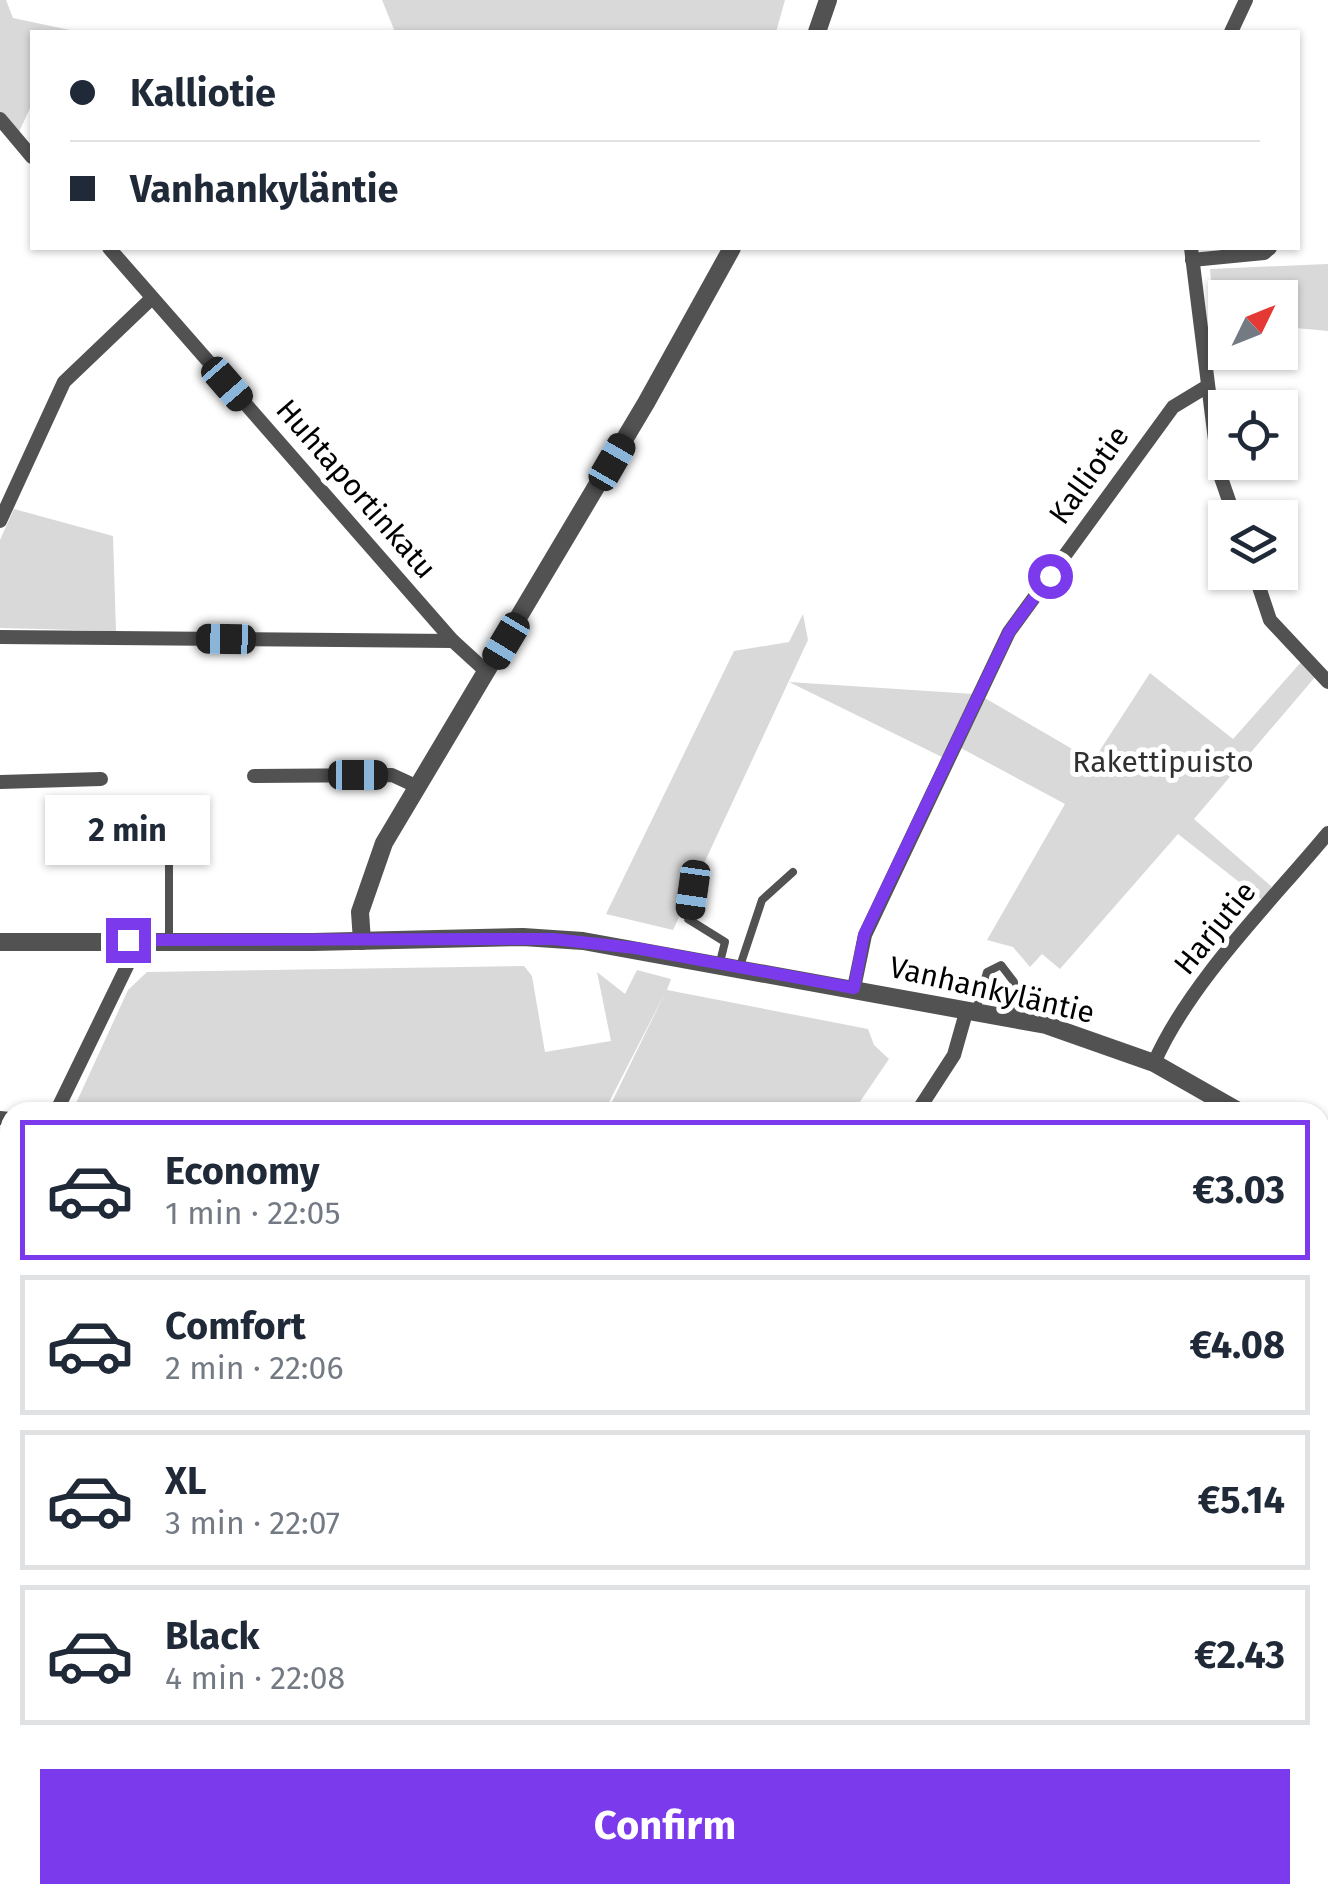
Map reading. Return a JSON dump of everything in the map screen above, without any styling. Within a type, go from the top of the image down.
[{"type":"street","points":[[818,30],[828,0]]},
{"type":"street","points":[[1233,30],[1246,0]]},
{"type":"street","points":[[0,119],[30,155]]},
{"type":"street","name":"Huhtaportinkatu","points":[[111,250],[453,641],[487,672]]},
{"type":"street","points":[[362,941],[360,912],[384,842],[731,250]]},
{"type":"street","points":[[1229,500],[1219,472],[1206,387],[1192,254],[1264,254],[1268,250]]},
{"type":"street","points":[[0,521],[64,382],[152,298]]},
{"type":"street","name":"Kalliotie","points":[[854,988],[864,935],[1009,632],[1172,407],[1206,387]]},
{"type":"street","points":[[1260,590],[1270,620],[1328,682]]},
{"type":"street","points":[[0,637],[453,641]]},
{"type":"street","points":[[254,776],[392,775],[418,787]]},
{"type":"street","points":[[0,782],[101,779]]},
{"type":"street","name":"Harjutie","points":[[1154,1063],[1165,1036],[1202,986],[1328,833]]},
{"type":"street","name":"Vanhankyläntie","points":[[0,942],[523,937],[583,941],[720,962],[1014,1018],[1098,1041],[1154,1063],[1222,1102]]},
{"type":"street","points":[[61,1102],[130,962],[128,940]]},
{"type":"street","points":[[923,1102],[954,1055],[971,1010]]},
{"type":"lane","points":[[169,863],[169,939]]},
{"type":"lane","points":[[740,966],[762,900],[792,872]]},
{"type":"lane","points":[[693,890],[688,918],[721,935],[725,942],[720,962]]},
{"type":"lane","points":[[971,1010],[986,972],[1001,965],[1014,982],[1014,1018]]},
{"type":"green space","points":[[0,0],[6,0],[13,18],[70,30],[30,30],[30,108],[18,134],[0,114]]},
{"type":"green space","points":[[382,0],[785,0],[777,30],[394,30]]},
{"type":"green space","points":[[1328,264],[1328,331],[1298,328],[1298,280],[1211,280],[1210,269]]},
{"type":"green space","points":[[14,509],[113,536],[116,631],[0,628],[0,540]]},
{"type":"green space","points":[[803,614],[808,640],[673,930],[606,914],[734,651],[789,642]]},
{"type":"green space","name":"Rakettipuisto","points":[[1302,661],[1316,676],[1194,819],[1272,887],[1262,900],[1178,834],[1060,969],[1042,954],[1030,967],[1013,947],[987,940],[1065,804],[959,747],[983,697],[1093,761],[1150,673],[1233,739]]},
{"type":"green space","points":[[789,682],[974,694],[944,758]]},
{"type":"green space","points":[[524,966],[532,976],[545,1052],[611,1041],[597,972],[625,994],[637,970],[671,979],[667,990],[868,1029],[874,1045],[889,1059],[860,1102],[612,1102],[666,991],[609,1102],[77,1102],[128,990],[147,972]]},
{"type":"route","points":[[128,940],[312,942],[523,937],[635,948],[854,988],[864,935],[1009,632],[1050,576]]}]
